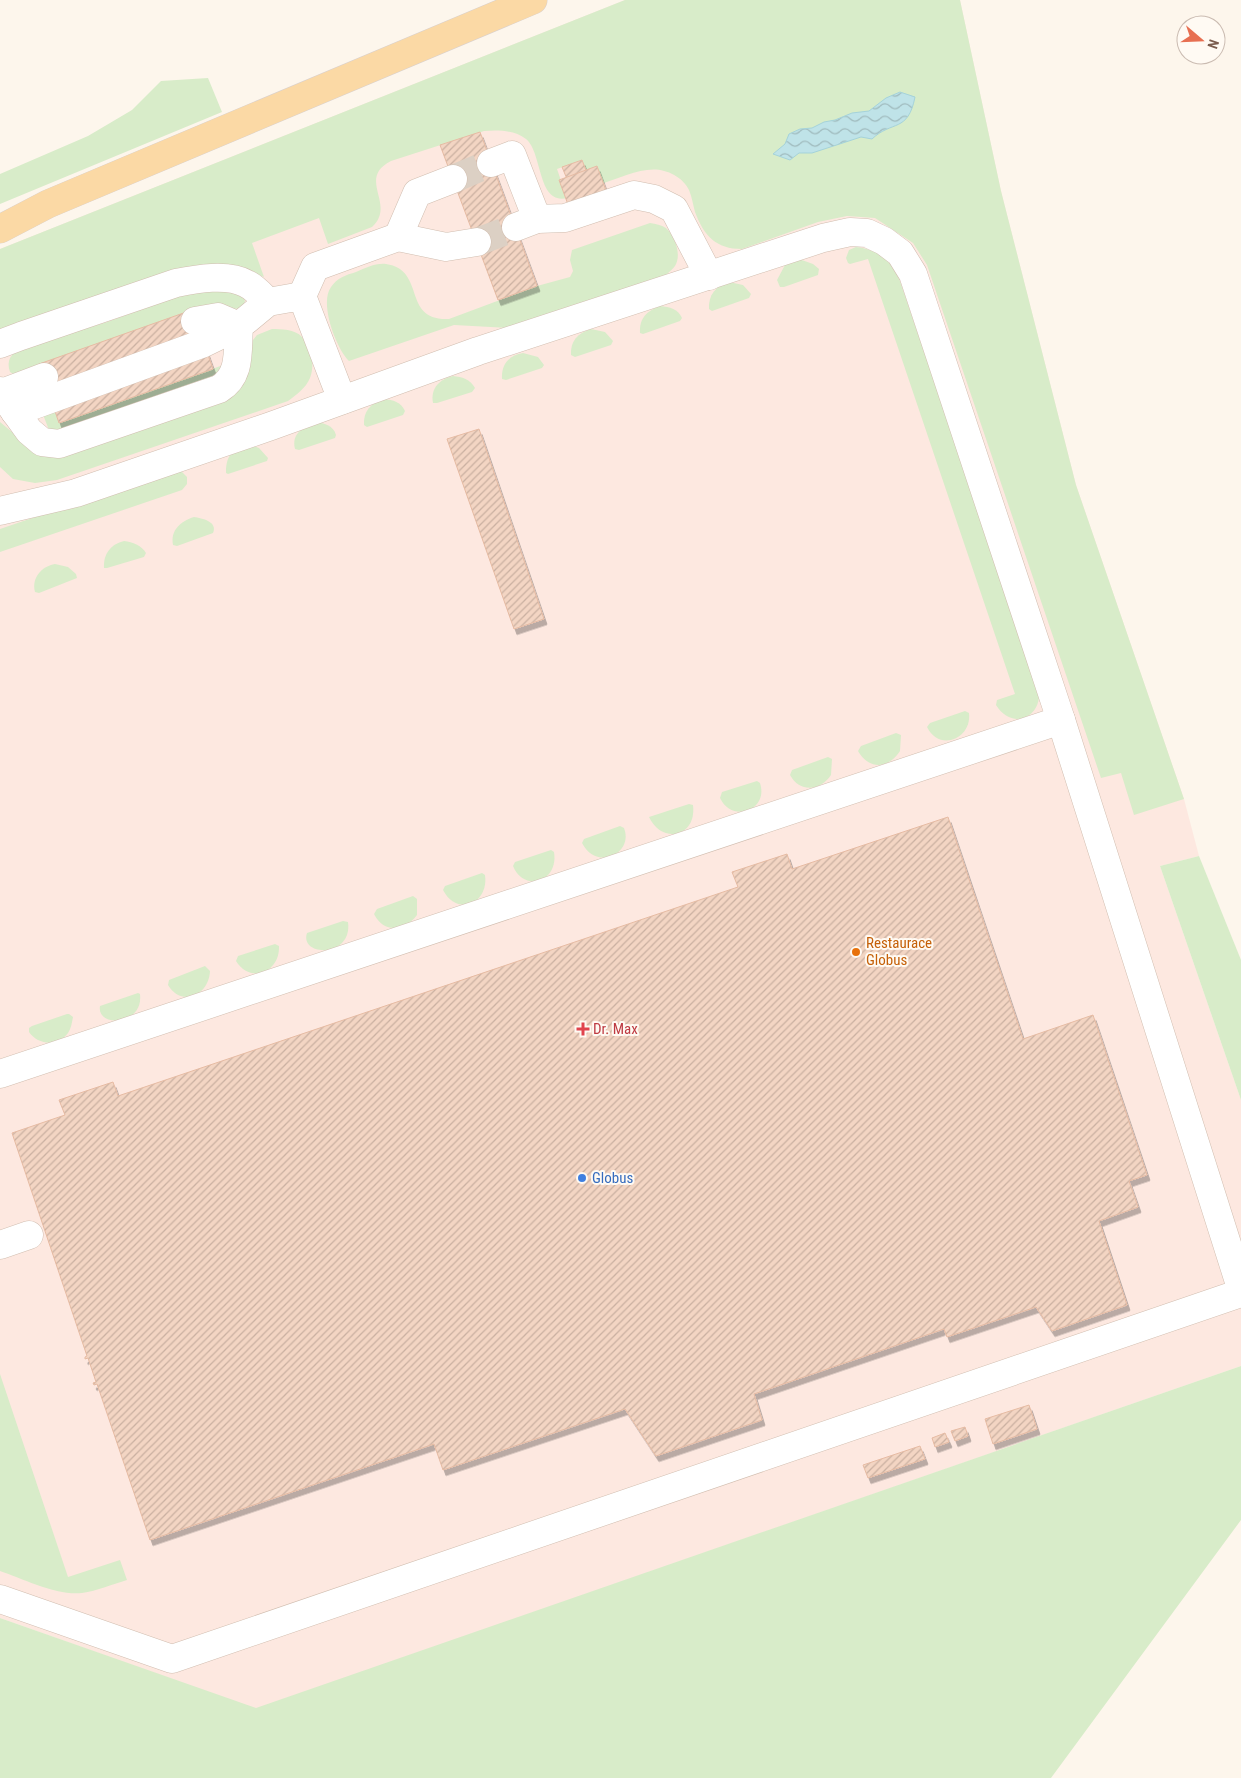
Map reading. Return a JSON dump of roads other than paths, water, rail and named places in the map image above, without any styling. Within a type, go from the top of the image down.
[{"type":"main road","points":[[0,229],[48,204],[534,0]]},
{"type":"main road","points":[[0,217],[48,204]]},
{"type":"lane","points":[[491,163],[512,155],[527,223],[565,218],[634,195],[654,199],[674,210],[709,276]]},
{"type":"lane","points":[[398,237],[417,194],[453,179]]},
{"type":"lane","points":[[0,511],[76,493],[478,351],[823,238],[850,232],[867,233],[884,241],[900,253],[913,274],[1061,720],[1241,1288]]},
{"type":"lane","points":[[342,400],[302,296],[315,267],[398,237],[446,247],[476,242]]},
{"type":"lane","points":[[0,344],[176,283],[197,279],[224,278],[246,283],[268,302]]},
{"type":"lane","points":[[5,399],[204,344],[239,326],[268,302],[302,296]]},
{"type":"lane","points":[[195,321],[218,317],[239,326]]},
{"type":"lane","points":[[5,399],[29,431],[42,442],[59,444],[219,389],[227,384],[232,378],[236,366],[239,326]]},
{"type":"lane","points":[[5,399],[44,377]]},
{"type":"lane","points":[[0,1074],[1061,720]]},
{"type":"lane","points":[[0,1245],[29,1235]]},
{"type":"lane","points":[[0,1599],[172,1658],[1241,1293]]},
{"type":"water","points":[[900,92],[915,97],[908,116],[904,121],[886,129],[872,139],[861,137],[812,153],[799,153],[790,160],[773,154],[785,144],[789,134],[800,129],[812,128],[852,113],[869,111],[886,98]]},
{"type":"tunnel","points":[[453,179],[491,163]]},
{"type":"tunnel","points":[[477,242],[516,227]]},
{"type":"place","name":"Restaurace Globus","points":[[856,952]]},
{"type":"place","name":"Dr. Max","points":[[583,1029]]},
{"type":"place","name":"Globus","points":[[582,1178]]}]
